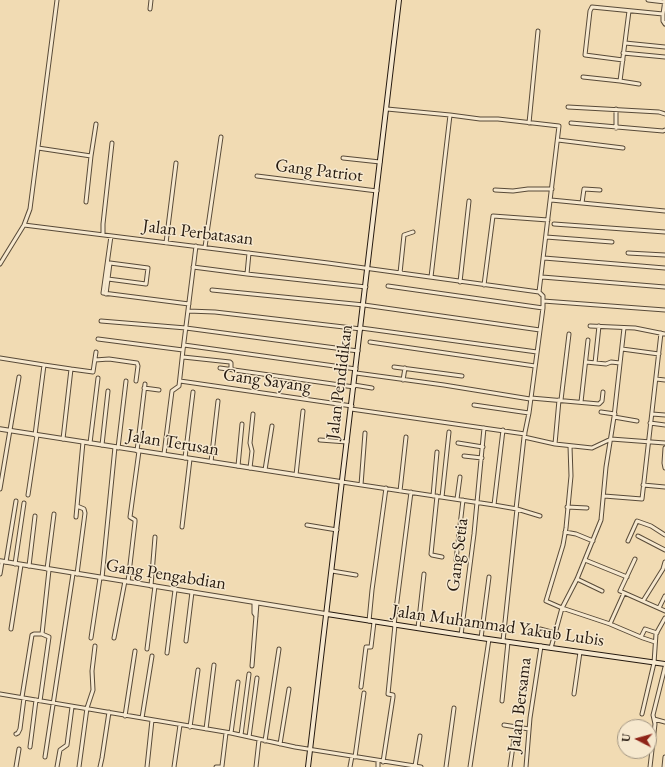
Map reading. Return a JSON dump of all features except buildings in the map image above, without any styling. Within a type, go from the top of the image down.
[{"type":"main road","name":"Jalan Pendidikan","points":[[308,767],[352,407],[399,0]]},
{"type":"main road","name":"Jalan Muhammad Yakub Lubis","points":[[327,614],[654,663],[665,666]]},
{"type":"street","points":[[0,264],[29,214],[57,0]]},
{"type":"street","points":[[150,9],[151,0]]},
{"type":"street","points":[[648,0],[665,1],[663,14],[663,21],[665,24]]},
{"type":"street","points":[[623,60],[584,54],[590,11],[592,7],[663,14]]},
{"type":"street","points":[[620,81],[629,11]]},
{"type":"street","points":[[528,123],[538,31]]},
{"type":"street","points":[[625,43],[665,47]]},
{"type":"street","points":[[623,53],[665,57]]},
{"type":"street","points":[[583,77],[639,84]]},
{"type":"street","points":[[568,107],[659,112],[665,114]]},
{"type":"street","points":[[387,109],[559,126],[540,292],[543,296],[540,330],[516,509],[503,641]]},
{"type":"street","points":[[616,109],[616,128]]},
{"type":"street","points":[[431,277],[450,115]]},
{"type":"street","points":[[571,123],[616,128],[665,130]]},
{"type":"street","points":[[86,202],[96,124]]},
{"type":"street","points":[[205,247],[221,137]]},
{"type":"street","points":[[558,140],[623,148]]},
{"type":"street","points":[[103,235],[103,220],[112,143]]},
{"type":"street","points":[[38,148],[91,156]]},
{"type":"street","points":[[343,158],[380,162]]},
{"type":"street","points":[[166,243],[176,163]]},
{"type":"street","name":"Gang Patriot","points":[[257,176],[377,191]]},
{"type":"street","points":[[495,190],[513,191],[528,189],[552,189]]},
{"type":"street","points":[[582,203],[584,189],[600,190]]},
{"type":"street","points":[[551,200],[665,212]]},
{"type":"street","points":[[460,282],[469,201]]},
{"type":"street","points":[[484,285],[493,216],[548,220]]},
{"type":"street","points":[[554,224],[665,232]]},
{"type":"street","name":"Jalan Perbatasan","points":[[24,225],[368,268],[540,292]]},
{"type":"street","points":[[400,273],[404,235],[413,232]]},
{"type":"street","points":[[111,236],[103,293],[189,304]]},
{"type":"street","points":[[546,236],[612,242]]},
{"type":"street","points":[[164,454],[172,391],[179,386],[180,381],[196,246]]},
{"type":"street","points":[[247,274],[249,253]]},
{"type":"street","points":[[628,253],[665,255]]},
{"type":"street","points":[[544,258],[665,268]]},
{"type":"street","points":[[106,294],[110,263],[148,268],[146,284],[108,279]]},
{"type":"street","points":[[193,267],[366,287]]},
{"type":"street","points":[[542,277],[665,287]]},
{"type":"street","points":[[388,286],[542,308]]},
{"type":"street","points":[[212,290],[364,305],[540,330]]},
{"type":"street","points":[[543,301],[665,310]]},
{"type":"street","points":[[188,311],[215,312],[361,328],[537,352]]},
{"type":"street","points":[[101,321],[186,328],[358,351]]},
{"type":"street","points":[[590,326],[624,328],[663,333],[650,423],[642,499],[604,496]]},
{"type":"street","points":[[594,363],[599,326]]},
{"type":"street","points":[[551,648],[562,608],[577,579],[602,520],[606,467],[611,439],[624,328]]},
{"type":"street","points":[[555,444],[569,334]]},
{"type":"street","points":[[98,339],[183,350]]},
{"type":"street","points":[[581,402],[588,340]]},
{"type":"street","points":[[370,342],[534,366]]},
{"type":"street","points":[[184,345],[356,371],[403,380],[530,398],[600,404],[603,392]]},
{"type":"street","points":[[622,349],[659,354]]},
{"type":"street","points":[[0,358],[93,372],[96,352]]},
{"type":"street","points":[[182,357],[230,362],[231,369]]},
{"type":"street","points":[[95,360],[109,359],[137,363],[136,381]]},
{"type":"street","points":[[586,362],[608,364],[611,362],[620,363]]},
{"type":"street","points":[[28,495],[44,365]]},
{"type":"street","points":[[394,367],[462,376]]},
{"type":"street","points":[[220,368],[372,388]]},
{"type":"street","points":[[403,380],[404,368]]},
{"type":"street","points":[[63,439],[72,369]]},
{"type":"street","points":[[0,489],[19,377]]},
{"type":"street","points":[[90,443],[98,378]]},
{"type":"street","points":[[656,379],[665,380]]},
{"type":"street","points":[[92,638],[126,381]]},
{"type":"street","name":"Gang Sayang","points":[[180,381],[503,430],[555,444],[594,448],[611,439]]},
{"type":"street","points":[[114,638],[126,582],[135,522],[130,517],[145,386],[158,390]]},
{"type":"street","points":[[102,445],[108,392]]},
{"type":"street","points":[[185,458],[193,392]]},
{"type":"street","points":[[211,462],[218,401]]},
{"type":"street","points":[[474,405],[529,413]]},
{"type":"street","points":[[296,475],[303,411]]},
{"type":"street","points":[[601,412],[638,421]]},
{"type":"street","points":[[250,468],[252,451],[250,442],[253,414]]},
{"type":"street","points":[[652,414],[665,415]]},
{"type":"street","points":[[650,423],[665,425]]},
{"type":"street","points":[[238,466],[242,424]]},
{"type":"street","points":[[265,470],[272,426]]},
{"type":"street","name":"Gang Setia","points":[[461,635],[482,458],[484,428]]},
{"type":"street","name":"Jalan Terusan","points":[[0,429],[342,482]]},
{"type":"street","points":[[494,505],[503,430]]},
{"type":"street","points":[[442,497],[449,432]]},
{"type":"street","points":[[360,485],[365,433]]},
{"type":"street","points":[[400,491],[406,437]]},
{"type":"street","points":[[611,439],[665,443]]},
{"type":"street","points":[[320,440],[347,442]]},
{"type":"street","points":[[76,517],[83,442]]},
{"type":"street","points":[[458,443],[483,447]]},
{"type":"street","points":[[570,446],[571,476],[565,532],[563,544],[546,601],[655,642]]},
{"type":"street","points":[[665,448],[665,468]]},
{"type":"street","points":[[437,452],[430,554],[442,557]]},
{"type":"street","points":[[464,456],[482,458]]},
{"type":"street","points":[[182,527],[190,458]]},
{"type":"street","points":[[456,499],[460,477]]},
{"type":"street","points":[[342,482],[477,502],[516,509],[540,516]]},
{"type":"street","points":[[644,485],[665,487]]},
{"type":"street","points":[[369,621],[386,488]]},
{"type":"street","points":[[384,767],[393,697],[393,695],[388,694],[394,625],[411,492]]},
{"type":"street","points":[[456,560],[463,500]]},
{"type":"street","points":[[6,562],[16,501]]},
{"type":"street","points":[[15,564],[24,503]]},
{"type":"street","points":[[45,757],[86,513],[84,509],[77,506]]},
{"type":"street","points":[[567,507],[587,508]]},
{"type":"street","points":[[42,634],[54,514]]},
{"type":"street","points":[[29,566],[35,516]]},
{"type":"street","points":[[628,541],[637,521],[651,526],[665,535]]},
{"type":"street","points":[[307,525],[336,530]]},
{"type":"street","points":[[565,532],[576,534],[593,541]]},
{"type":"street","points":[[638,536],[665,550]]},
{"type":"street","points":[[151,586],[155,537]]},
{"type":"street","points":[[635,559],[620,591],[665,611]]},
{"type":"street","points":[[585,560],[627,577]]},
{"type":"street","points":[[0,574],[1,562]]},
{"type":"street","name":"Gang Pengabdian","points":[[1,562],[327,614]]},
{"type":"street","points":[[643,601],[663,569],[665,562]]},
{"type":"street","points":[[11,629],[21,565]]},
{"type":"street","points":[[332,571],[356,575]]},
{"type":"street","points":[[418,628],[424,574]]},
{"type":"street","points":[[481,638],[489,577]]},
{"type":"street","points":[[577,579],[602,591]]},
{"type":"street","points":[[147,649],[155,586]]},
{"type":"street","points":[[167,653],[175,590]]},
{"type":"street","points":[[186,641],[192,592]]},
{"type":"street","points":[[610,624],[624,593]]},
{"type":"street","points":[[659,608],[665,596]]},
{"type":"street","points":[[252,666],[256,616],[254,614],[256,603]]},
{"type":"street","points":[[642,714],[654,663],[657,633],[665,618]]},
{"type":"street","points":[[361,687],[366,648],[371,647],[374,622]]},
{"type":"street","points":[[540,629],[555,633]]},
{"type":"street","points":[[641,637],[645,629],[657,633]]},
{"type":"street","points":[[16,734],[20,729],[32,635],[34,634],[42,634],[49,637],[40,701]]},
{"type":"street","points":[[470,767],[489,639]]},
{"type":"street","points":[[502,701],[508,642]]},
{"type":"street","points":[[79,767],[87,708],[93,690],[92,671],[95,646]]},
{"type":"street","name":"Jalan Bersama","points":[[526,767],[529,729],[541,646]]},
{"type":"street","points":[[265,741],[279,649]]},
{"type":"street","points":[[125,716],[136,651]]},
{"type":"street","points":[[574,694],[580,652]]},
{"type":"street","points":[[142,718],[152,656]]},
{"type":"street","points":[[206,729],[214,666]]},
{"type":"street","points":[[654,719],[653,715],[665,666]]},
{"type":"street","points":[[190,727],[198,670]]},
{"type":"street","points":[[241,735],[249,674]]},
{"type":"street","points":[[249,737],[257,678]]},
{"type":"street","points":[[231,733],[238,682]]},
{"type":"street","points":[[280,744],[289,689]]},
{"type":"street","points":[[350,767],[364,693]]},
{"type":"street","points":[[0,694],[231,733],[259,740],[401,766],[421,767]]},
{"type":"street","points":[[30,747],[36,700]]},
{"type":"street","points":[[57,767],[60,750],[67,745],[72,707]]},
{"type":"street","points":[[446,767],[454,708]]},
{"type":"street","points":[[100,767],[108,712]]},
{"type":"street","points":[[147,767],[152,720]]},
{"type":"street","points":[[174,767],[180,725]]},
{"type":"street","points":[[504,725],[529,729]]},
{"type":"street","points":[[216,767],[222,766],[226,733]]},
{"type":"street","points":[[415,766],[420,736]]},
{"type":"street","points":[[510,767],[514,739]]},
{"type":"street","points":[[256,767],[259,740]]},
{"type":"street","points":[[16,767],[19,749]]},
{"type":"street","points":[[664,767],[665,757]]},
{"type":"street","points":[[378,761],[378,767]]}]
